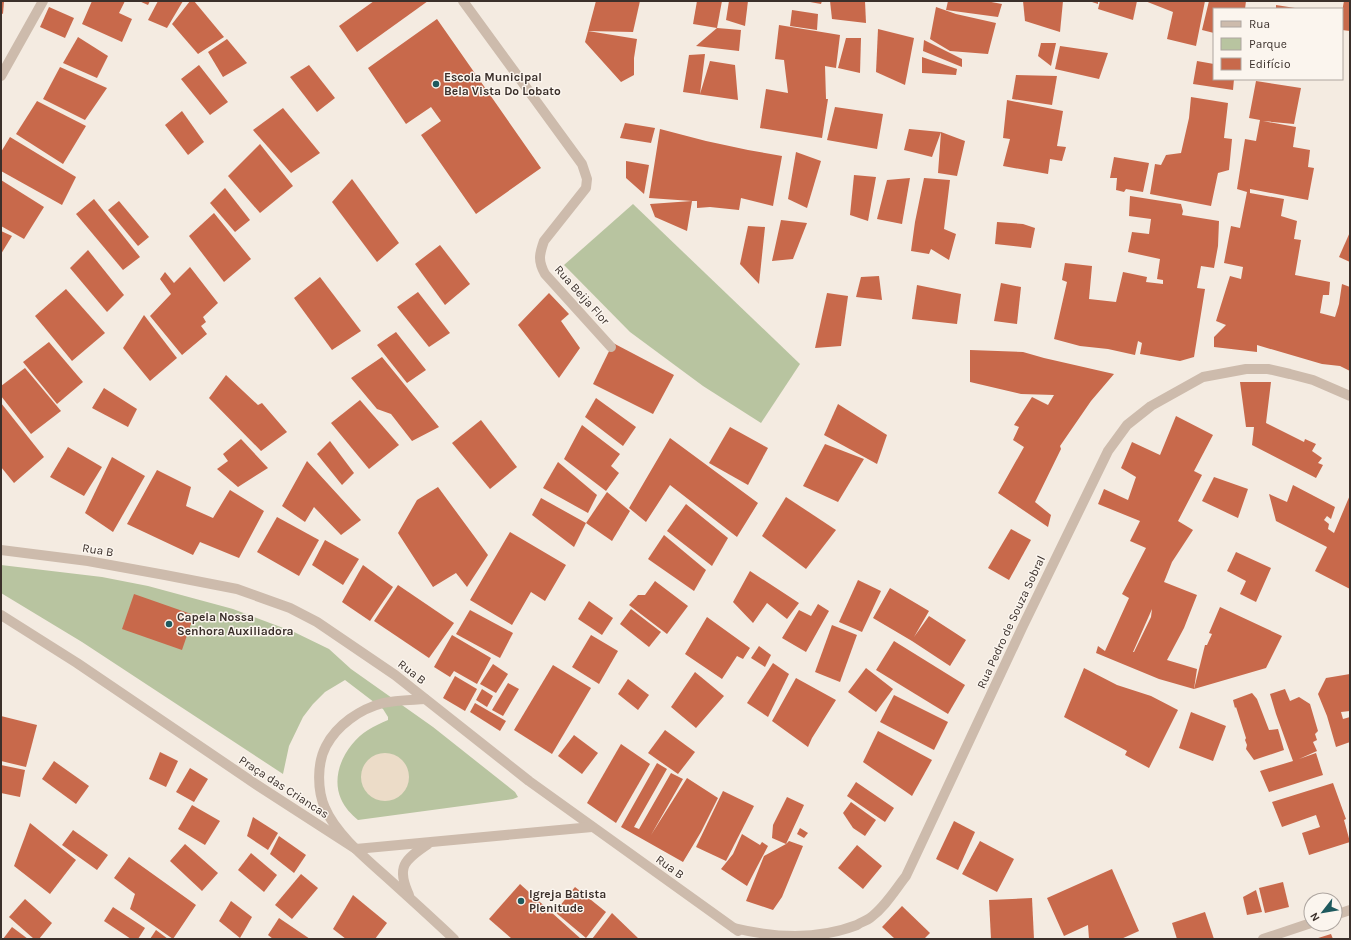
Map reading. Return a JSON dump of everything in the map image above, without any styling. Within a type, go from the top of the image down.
[{"type":"street","points":[[1,76],[43,1]]},
{"type":"street","name":"Rua Beija Flor","points":[[463,1],[582,164],[587,179],[586,188],[544,241],[541,250],[540,264],[545,274],[611,347]]},
{"type":"street","name":"Rua Pedro de Souza Sobral","points":[[734,928],[763,935],[786,938],[819,937],[844,931],[870,918],[889,898],[906,876],[1028,615],[1108,451],[1127,425],[1151,406],[1203,377],[1246,369],[1268,369],[1290,374],[1313,380],[1350,396]]},
{"type":"street","name":"Rua B","points":[[1,550],[88,561],[237,589],[290,608],[317,622],[395,675],[529,781],[750,939]]},
{"type":"street","name":"Praça das Criancas","points":[[1,615],[84,668],[356,850]]},
{"type":"street","points":[[425,699],[383,703],[367,708],[347,721],[333,734],[325,748],[320,765],[319,783],[325,808],[336,825],[356,850],[454,939]]},
{"type":"street","points":[[356,850],[592,827]]},
{"type":"street","points":[[411,899],[402,880],[402,870],[406,861],[413,854],[430,843]]},
{"type":"street","points":[[1263,939],[1303,926]]},
{"type":"green space","points":[[633,204],[800,364],[761,423],[703,386],[630,332],[564,265]]},
{"type":"green space","points":[[1,565],[102,577],[148,586],[233,609],[294,632],[329,649],[351,669],[433,727],[515,792],[518,797],[513,799],[358,820],[348,811],[341,799],[337,780],[339,770],[342,760],[353,743],[368,730],[388,720],[388,717],[383,709],[345,680],[325,692],[303,717],[289,746],[283,774],[82,642],[1,593]]},
{"type":"shaded area","points":[[385,753],[394,755],[402,760],[407,768],[409,777],[407,786],[402,794],[394,799],[385,801],[376,799],[368,794],[363,786],[361,777],[363,768],[368,760],[376,755]]},
{"type":"building","points":[[1,1],[4,1],[3,14],[1,13]]},
{"type":"building","points":[[92,1],[125,1],[119,13],[132,19],[122,42],[82,24]]},
{"type":"building","points":[[139,1],[150,1],[148,5]]},
{"type":"building","points":[[158,1],[183,1],[167,28],[148,20]]},
{"type":"building","points":[[190,1],[194,1],[224,37],[198,54],[172,24]]},
{"type":"building","points":[[374,1],[428,1],[357,52],[339,26]]},
{"type":"building","points":[[596,1],[640,1],[633,32],[588,31]]},
{"type":"building","points":[[697,1],[722,1],[717,28],[693,24]]},
{"type":"building","points":[[729,1],[748,1],[745,26],[726,20]]},
{"type":"building","points":[[810,1],[822,1],[821,4]]},
{"type":"building","points":[[830,1],[865,1],[866,23],[832,19]]},
{"type":"building","points":[[948,1],[986,1],[1002,4],[998,17],[946,10]]},
{"type":"building","points":[[1023,1],[1063,1],[1060,32],[1025,21]]},
{"type":"building","points":[[1089,1],[1098,1],[1098,4]]},
{"type":"building","points":[[1100,1],[1137,1],[1133,20],[1098,9]]},
{"type":"building","points":[[1145,1],[1205,1],[1196,46],[1167,39],[1173,12]]},
{"type":"building","points":[[1209,1],[1246,1],[1245,8],[1213,8],[1213,33],[1202,30]]},
{"type":"building","points":[[1344,1],[1350,1],[1350,31],[1343,30]]},
{"type":"building","points":[[1276,5],[1295,8],[1276,8]]},
{"type":"building","points":[[49,7],[74,18],[65,38],[40,27]]},
{"type":"building","points":[[936,7],[956,14],[996,23],[988,54],[950,51],[930,39]]},
{"type":"building","points":[[792,10],[818,14],[817,30],[790,26]]},
{"type":"building","points":[[437,19],[541,168],[476,214],[421,135],[441,121],[431,107],[406,124],[368,68]]},
{"type":"building","points":[[779,25],[840,35],[836,68],[825,66],[826,99],[828,99],[822,138],[760,128],[766,89],[788,93],[784,60],[775,59]]},
{"type":"building","points":[[717,28],[741,30],[739,51],[696,46]]},
{"type":"building","points":[[878,29],[914,38],[905,85],[876,72]]},
{"type":"building","points":[[588,31],[637,39],[634,58],[634,75],[621,82],[585,42]]},
{"type":"building","points":[[78,37],[108,56],[97,78],[63,63]]},
{"type":"building","points":[[846,38],[861,38],[860,73],[838,68]]},
{"type":"building","points":[[227,39],[247,63],[223,77],[208,52]]},
{"type":"building","points":[[924,40],[962,59],[962,67],[923,51]]},
{"type":"building","points":[[1041,43],[1056,43],[1051,66],[1038,56]]},
{"type":"building","points":[[1060,46],[1108,53],[1099,79],[1055,69]]},
{"type":"building","points":[[705,54],[700,94],[710,61],[735,65],[738,100],[683,92],[689,55]]},
{"type":"building","points":[[922,57],[957,69],[956,75],[922,73]]},
{"type":"building","points":[[1197,61],[1213,64],[1213,80],[1234,80],[1233,90],[1193,84]]},
{"type":"building","points":[[199,65],[228,102],[210,115],[181,79]]},
{"type":"building","points":[[309,65],[335,98],[317,112],[290,77]]},
{"type":"building","points":[[60,67],[107,88],[85,120],[43,99]]},
{"type":"building","points":[[1016,75],[1057,76],[1052,105],[1012,99]]},
{"type":"building","points":[[1256,81],[1301,88],[1294,124],[1263,121],[1296,127],[1293,147],[1310,150],[1308,167],[1314,168],[1308,200],[1250,189],[1250,193],[1284,199],[1281,216],[1297,221],[1294,239],[1301,240],[1295,275],[1330,282],[1329,295],[1323,295],[1320,313],[1335,317],[1339,304],[1342,284],[1350,287],[1350,371],[1340,366],[1322,364],[1257,345],[1257,352],[1214,347],[1214,337],[1226,325],[1216,321],[1230,276],[1241,279],[1243,267],[1224,263],[1231,226],[1240,228],[1247,192],[1237,189],[1245,139],[1256,141],[1260,120],[1249,118]]},
{"type":"building","points":[[1191,97],[1228,103],[1224,138],[1232,139],[1229,170],[1218,173],[1211,206],[1150,194],[1155,164],[1161,165],[1166,155],[1181,153],[1189,118]]},
{"type":"building","points":[[1007,100],[1063,111],[1057,146],[1066,147],[1062,161],[1050,159],[1048,174],[1003,166],[1010,139],[1003,138]]},
{"type":"building","points":[[37,101],[86,126],[63,164],[16,134]]},
{"type":"building","points":[[835,107],[883,114],[877,149],[827,140]]},
{"type":"building","points":[[283,108],[320,153],[291,173],[253,130]]},
{"type":"building","points":[[182,111],[204,142],[188,155],[165,125]]},
{"type":"building","points":[[625,123],[655,128],[651,143],[620,138]]},
{"type":"building","points":[[660,129],[706,141],[782,156],[773,206],[741,198],[739,210],[710,207],[697,208],[697,201],[649,198]]},
{"type":"building","points":[[909,129],[941,132],[932,157],[904,150]]},
{"type":"building","points":[[941,132],[965,141],[957,176],[938,173]]},
{"type":"building","points":[[10,137],[76,177],[62,205],[1,171],[1,152]]},
{"type":"building","points":[[260,144],[293,186],[260,213],[228,176]]},
{"type":"building","points":[[796,152],[821,161],[807,208],[788,199]]},
{"type":"building","points":[[1114,157],[1149,163],[1143,192],[1126,189],[1124,192],[1116,190],[1117,178],[1110,178]]},
{"type":"building","points":[[626,161],[649,165],[644,194],[626,178]]},
{"type":"building","points":[[854,175],[876,177],[868,221],[850,215]]},
{"type":"building","points":[[910,178],[902,224],[877,219],[887,180]]},
{"type":"building","points":[[924,178],[950,180],[944,229],[956,234],[949,260],[931,249],[929,254],[911,251]]},
{"type":"building","points":[[352,179],[399,243],[377,262],[332,202]]},
{"type":"building","points":[[1,180],[44,207],[24,239],[1,226]]},
{"type":"building","points":[[225,188],[250,220],[235,232],[210,203]]},
{"type":"building","points":[[1130,196],[1181,204],[1183,211],[1182,215],[1219,221],[1218,246],[1214,268],[1201,266],[1197,288],[1205,289],[1194,357],[1180,361],[1140,354],[1142,343],[1138,341],[1135,355],[1108,349],[1080,346],[1054,339],[1067,282],[1062,280],[1065,263],[1092,266],[1089,299],[1116,302],[1123,272],[1147,277],[1146,282],[1163,284],[1163,280],[1157,279],[1160,259],[1128,252],[1132,232],[1149,234],[1151,219],[1129,216]]},
{"type":"building","points":[[94,199],[140,257],[123,270],[76,214]]},
{"type":"building","points":[[119,201],[149,237],[138,246],[108,210]]},
{"type":"building","points":[[692,201],[687,231],[655,217],[650,204]]},
{"type":"building","points":[[214,213],[251,259],[224,282],[189,236]]},
{"type":"building","points":[[781,220],[807,223],[793,259],[772,261]]},
{"type":"building","points":[[997,222],[1023,224],[1035,228],[1031,248],[995,244]]},
{"type":"building","points":[[748,226],[765,227],[759,284],[740,264]]},
{"type":"building","points":[[1,231],[12,236],[1,254]]},
{"type":"building","points":[[1350,232],[1350,262],[1339,257]]},
{"type":"building","points":[[440,245],[470,284],[445,305],[415,264]]},
{"type":"building","points":[[88,250],[124,295],[107,312],[70,268]]},
{"type":"building","points":[[190,267],[218,303],[203,317],[206,322],[201,326],[207,334],[182,355],[150,316],[171,294],[160,279],[165,272],[174,283]]},
{"type":"building","points":[[879,276],[882,300],[856,297],[861,277]]},
{"type":"building","points":[[320,277],[361,331],[332,350],[294,298]]},
{"type":"building","points":[[1001,283],[1021,287],[1017,324],[994,321]]},
{"type":"building","points":[[917,285],[961,294],[957,324],[912,319]]},
{"type":"building","points":[[66,289],[105,333],[72,361],[35,316]]},
{"type":"building","points":[[418,292],[450,333],[429,347],[397,307]]},
{"type":"building","points":[[549,293],[569,314],[561,321],[580,348],[559,378],[518,325]]},
{"type":"building","points":[[827,293],[848,296],[841,346],[815,348]]},
{"type":"building","points":[[144,315],[177,358],[150,381],[123,348]]},
{"type":"building","points":[[396,332],[426,370],[407,383],[377,345]]},
{"type":"building","points":[[49,342],[83,382],[57,404],[23,362]]},
{"type":"building","points":[[613,343],[674,375],[653,414],[593,384]]},
{"type":"building","points":[[970,350],[1023,352],[1114,374],[1091,401],[1060,446],[1061,449],[1035,502],[1051,515],[1048,527],[998,493],[1024,447],[1013,440],[1019,427],[1014,425],[1032,397],[1048,405],[1054,395],[1021,394],[970,382]]},
{"type":"building","points":[[382,357],[439,427],[412,441],[391,414],[377,409],[351,378]]},
{"type":"building","points":[[25,368],[61,411],[31,434],[1,396],[1,386]]},
{"type":"building","points":[[226,375],[258,405],[262,403],[287,432],[261,451],[209,398]]},
{"type":"building","points":[[1240,382],[1271,382],[1266,423],[1304,442],[1305,439],[1316,444],[1312,451],[1322,458],[1318,463],[1323,465],[1316,478],[1252,445],[1254,427],[1246,427]]},
{"type":"building","points":[[104,388],[137,409],[128,427],[92,408]]},
{"type":"building","points":[[596,398],[636,427],[623,446],[585,417]]},
{"type":"building","points":[[360,400],[399,445],[369,469],[331,423]]},
{"type":"building","points":[[1,403],[44,457],[14,483],[1,467]]},
{"type":"building","points":[[838,404],[887,435],[877,464],[824,435]]},
{"type":"building","points":[[1176,416],[1213,435],[1194,471],[1202,475],[1178,521],[1193,530],[1172,562],[1164,582],[1197,595],[1184,628],[1167,660],[1197,669],[1194,689],[1159,679],[1096,653],[1098,646],[1105,651],[1129,598],[1122,594],[1146,548],[1130,541],[1140,521],[1098,504],[1104,489],[1128,500],[1136,477],[1121,468],[1132,442],[1160,455]],"holes":[[[1152,609],[1151,617],[1134,652],[1133,652]]]},
{"type":"building","points":[[481,420],[517,467],[490,489],[452,443]]},
{"type":"building","points":[[582,425],[620,454],[611,466],[619,473],[606,491],[564,459]]},
{"type":"building","points":[[730,427],[768,448],[748,485],[709,463]]},
{"type":"building","points":[[670,438],[758,503],[737,537],[670,485],[646,522],[629,508]]},
{"type":"building","points":[[241,439],[268,468],[238,487],[217,469],[228,461],[223,454]]},
{"type":"building","points":[[330,441],[354,473],[342,485],[317,454]]},
{"type":"building","points":[[825,444],[864,459],[838,502],[803,486]]},
{"type":"building","points":[[68,447],[102,467],[84,496],[50,477]]},
{"type":"building","points":[[112,457],[145,476],[113,532],[85,513]]},
{"type":"building","points":[[307,461],[361,520],[341,535],[314,507],[305,522],[282,506]]},
{"type":"building","points":[[558,462],[597,495],[588,513],[543,488]]},
{"type":"building","points":[[157,470],[191,487],[186,506],[213,518],[230,490],[264,511],[239,558],[200,542],[193,555],[127,524]]},
{"type":"building","points":[[1214,477],[1248,489],[1238,518],[1202,501]]},
{"type":"building","points":[[1293,485],[1335,507],[1331,519],[1327,516],[1324,520],[1329,524],[1328,529],[1334,533],[1350,495],[1350,589],[1315,571],[1327,547],[1276,521],[1269,494],[1287,502]]},
{"type":"building","points":[[438,487],[488,555],[467,587],[456,573],[433,587],[398,533],[417,500]]},
{"type":"building","points":[[607,492],[630,511],[612,541],[586,523]]},
{"type":"building","points":[[786,497],[836,530],[806,569],[762,536]]},
{"type":"building","points":[[541,498],[586,523],[574,547],[532,515]]},
{"type":"building","points":[[686,504],[728,538],[712,566],[667,531]]},
{"type":"building","points":[[277,517],[319,540],[299,576],[257,552]]},
{"type":"building","points":[[1011,529],[1031,540],[1009,580],[988,568]]},
{"type":"building","points":[[510,532],[566,565],[545,601],[531,592],[512,625],[470,600]]},
{"type":"building","points":[[664,535],[706,570],[694,591],[648,559]]},
{"type":"building","points":[[325,540],[359,559],[343,585],[312,565]]},
{"type":"building","points":[[1236,552],[1271,568],[1256,602],[1240,594],[1246,581],[1227,571]]},
{"type":"building","points":[[363,565],[393,587],[370,621],[342,602]]},
{"type":"building","points":[[750,571],[799,603],[787,619],[767,603],[753,623],[733,602]]},
{"type":"building","points":[[858,580],[881,591],[862,632],[839,622]]},
{"type":"building","points":[[655,581],[688,606],[667,634],[629,605],[638,595],[645,595]]},
{"type":"building","points":[[398,585],[454,623],[429,658],[374,621]]},
{"type":"building","points":[[890,588],[929,611],[914,637],[929,616],[966,640],[950,666],[873,618]]},
{"type":"building","name":"Capela Nossa Senhora Auxiliadora","points":[[134,594],[194,615],[182,650],[122,629]]},
{"type":"building","points":[[589,601],[613,618],[602,635],[578,619]]},
{"type":"building","points":[[818,604],[829,611],[806,652],[782,638],[799,610],[811,616]]},
{"type":"building","points":[[1220,607],[1282,636],[1266,668],[1194,689],[1205,645],[1207,645],[1212,634],[1209,633]]},
{"type":"building","points":[[631,609],[661,632],[649,647],[620,624]]},
{"type":"building","points":[[470,610],[513,633],[500,658],[456,634]]},
{"type":"building","points":[[707,617],[750,648],[743,659],[737,656],[722,679],[685,654]]},
{"type":"building","points":[[832,625],[857,635],[840,682],[815,672]]},
{"type":"building","points":[[452,635],[491,658],[477,684],[454,671],[450,677],[434,667]]},
{"type":"building","points":[[591,635],[618,651],[599,684],[572,667]]},
{"type":"building","points":[[894,641],[965,685],[948,714],[876,670]]},
{"type":"building","points":[[759,646],[771,655],[765,667],[751,658]]},
{"type":"building","points":[[773,663],[789,674],[768,717],[747,703]]},
{"type":"building","points":[[493,664],[508,674],[496,693],[480,684]]},
{"type":"building","points":[[553,665],[591,688],[552,754],[514,730]]},
{"type":"building","points":[[866,668],[893,689],[876,712],[848,692]]},
{"type":"building","points":[[1084,668],[1117,685],[1151,696],[1178,710],[1149,768],[1125,755],[1127,751],[1064,717]]},
{"type":"building","points":[[695,672],[724,696],[696,728],[671,707]]},
{"type":"building","points":[[1350,674],[1350,711],[1341,712],[1343,719],[1350,717],[1350,742],[1336,747],[1327,716],[1318,694],[1326,678]]},
{"type":"building","points":[[455,676],[477,689],[465,711],[443,698]]},
{"type":"building","points":[[796,678],[836,700],[808,747],[772,721]]},
{"type":"building","points":[[628,679],[649,695],[638,710],[618,694]]},
{"type":"building","points":[[508,683],[519,689],[503,716],[492,710]]},
{"type":"building","points":[[482,689],[493,696],[487,707],[476,700]]},
{"type":"building","points":[[1285,689],[1290,701],[1299,697],[1310,704],[1318,731],[1315,734],[1317,740],[1313,742],[1317,751],[1299,759],[1316,753],[1323,775],[1269,792],[1260,771],[1293,761],[1270,694]]},
{"type":"building","points":[[1252,693],[1257,699],[1269,730],[1278,729],[1284,750],[1254,760],[1246,749],[1246,738],[1233,700]]},
{"type":"building","points":[[894,695],[948,722],[934,750],[880,722]]},
{"type":"building","points":[[475,703],[506,721],[500,731],[470,712]]},
{"type":"building","points":[[1191,712],[1226,726],[1213,761],[1179,748]]},
{"type":"building","points":[[1,716],[37,725],[26,767],[1,761]]},
{"type":"building","points":[[665,730],[695,752],[678,774],[648,753]]},
{"type":"building","points":[[878,731],[932,760],[912,796],[863,762]]},
{"type":"building","points":[[574,735],[598,753],[582,774],[558,756]]},
{"type":"building","points":[[621,744],[650,764],[616,823],[587,803]]},
{"type":"building","points":[[160,752],[178,761],[166,787],[149,779]]},
{"type":"building","points":[[54,761],[89,786],[76,804],[42,779]]},
{"type":"building","points":[[657,763],[667,769],[634,827],[639,829],[671,773],[683,779],[651,835],[687,778],[718,798],[701,832],[683,862],[621,827]]},
{"type":"building","points":[[1,765],[25,770],[20,797],[1,793]]},
{"type":"building","points":[[190,768],[208,779],[194,802],[176,792]]},
{"type":"building","points":[[856,782],[894,808],[885,822],[847,796]]},
{"type":"building","points":[[1333,783],[1346,819],[1344,820],[1350,842],[1309,855],[1302,833],[1320,827],[1316,815],[1282,827],[1272,802]]},
{"type":"building","points":[[723,791],[754,806],[726,861],[696,847]]},
{"type":"building","points":[[787,797],[804,805],[786,844],[772,838],[773,825]]},
{"type":"building","points":[[851,802],[876,820],[865,836],[853,828],[843,813]]},
{"type":"building","points":[[192,805],[220,821],[205,845],[178,829]]},
{"type":"building","points":[[253,817],[278,833],[268,850],[247,836]]},
{"type":"building","points":[[954,821],[975,832],[958,870],[936,859]]},
{"type":"building","points":[[30,823],[76,860],[50,894],[14,866]]},
{"type":"building","points":[[800,828],[808,833],[804,838],[797,834]]},
{"type":"building","points":[[73,830],[108,855],[97,870],[62,845]]},
{"type":"building","points":[[742,834],[760,845],[762,842],[768,846],[747,886],[721,869],[733,854]]},
{"type":"building","points":[[279,836],[306,855],[294,873],[270,854]]},
{"type":"building","points":[[789,841],[803,846],[782,897],[773,910],[746,901],[764,856]]},
{"type":"building","points":[[980,841],[1014,859],[997,892],[962,874]]},
{"type":"building","points":[[185,844],[218,873],[202,891],[170,861]]},
{"type":"building","points":[[857,845],[882,866],[863,889],[838,868]]},
{"type":"building","points":[[251,853],[277,875],[264,892],[238,870]]},
{"type":"building","points":[[129,857],[196,905],[173,939],[130,909],[135,894],[114,878]]},
{"type":"building","points":[[1112,869],[1139,931],[1121,939],[1089,939],[1088,925],[1064,936],[1047,898]]},
{"type":"building","points":[[301,874],[318,888],[292,919],[275,905]]},
{"type":"building","points":[[1283,882],[1289,907],[1265,913],[1259,888]]},
{"type":"building","name":"Igreja Batista Plenitude","points":[[520,884],[581,939],[512,939],[489,919]]},
{"type":"building","points":[[575,887],[606,912],[586,938],[555,912]]},
{"type":"building","points":[[1256,890],[1262,912],[1247,915],[1243,897]]},
{"type":"building","points":[[353,895],[387,923],[375,939],[346,939],[333,929]]},
{"type":"building","points":[[1032,898],[1034,939],[991,939],[989,900]]},
{"type":"building","points":[[25,899],[52,923],[39,939],[34,939],[9,917]]},
{"type":"building","points":[[231,901],[252,917],[240,938],[219,921]]},
{"type":"building","points":[[902,906],[930,933],[924,939],[895,939],[882,927]]},
{"type":"building","points":[[113,907],[145,928],[138,939],[131,939],[104,921]]},
{"type":"building","points":[[1205,912],[1214,939],[1177,939],[1172,923]]},
{"type":"building","points":[[612,913],[639,939],[592,939]]},
{"type":"building","points":[[279,918],[310,939],[273,939],[268,935]]},
{"type":"building","points":[[12,927],[28,939],[3,939]]},
{"type":"building","points":[[156,930],[168,939],[150,939]]},
{"type":"building","points":[[1331,934],[1333,939],[1315,939]]},
{"type":"place","name":"Escola Municipal Bela Vista Do Lobato","points":[[436,84]]},
{"type":"place","name":"Capela Nossa Senhora Auxiliadora","points":[[169,624]]},
{"type":"place","name":"Igreja Batista Plenitude","points":[[521,901]]}]
